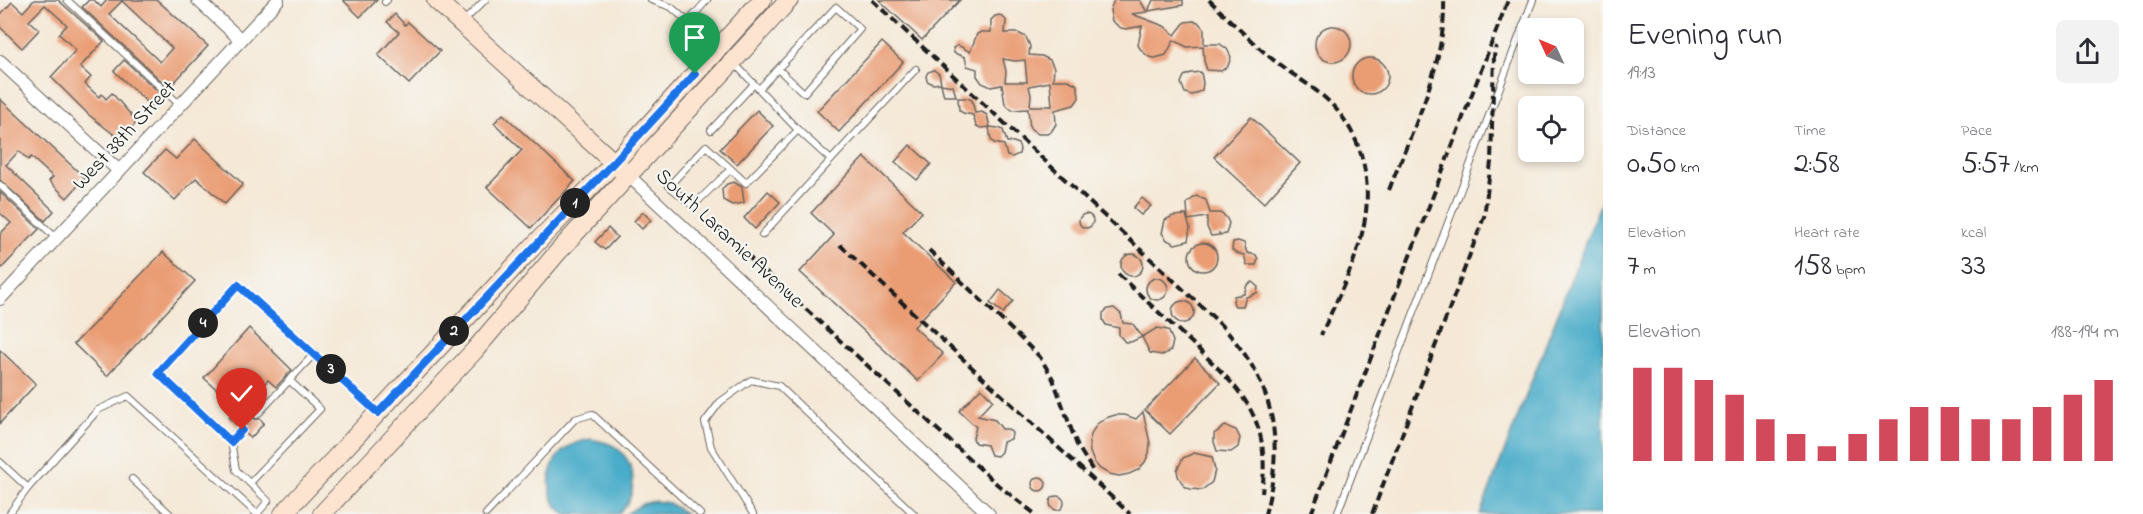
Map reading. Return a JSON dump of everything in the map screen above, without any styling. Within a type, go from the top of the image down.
[{"type":"main road","name":"South Laramie Avenue","points":[[436,0],[629,176]]},
{"type":"main road","points":[[283,514],[614,163],[762,0]]},
{"type":"main road","points":[[322,514],[474,351],[557,253],[789,0]]},
{"type":"main road","points":[[718,48],[732,62]]},
{"type":"street","points":[[198,0],[241,40]]},
{"type":"street","name":"West 38th Street","points":[[0,299],[278,0]]},
{"type":"street","points":[[0,61],[119,171]]},
{"type":"street","name":"South Laramie Avenue","points":[[629,176],[989,514]]},
{"type":"lane","points":[[67,0],[181,105]]},
{"type":"lane","points":[[461,23],[485,0]]},
{"type":"lane","points":[[651,0],[671,7],[718,48]]},
{"type":"lane","points":[[688,22],[707,0]]},
{"type":"lane","points":[[1336,514],[1533,0]]},
{"type":"lane","points":[[711,130],[778,69],[836,7],[860,28],[804,93],[778,69]]},
{"type":"lane","points":[[732,62],[798,130],[831,160]]},
{"type":"lane","points":[[762,235],[916,69]]},
{"type":"lane","points":[[731,169],[693,206],[669,186],[706,146],[731,169],[746,183],[798,130]]},
{"type":"lane","points":[[0,185],[57,238]]},
{"type":"lane","points":[[9,514],[28,488],[98,410],[128,396],[257,514],[268,501],[236,470],[231,442],[158,373],[238,285],[378,413]]},
{"type":"lane","points":[[256,415],[315,353]]},
{"type":"lane","points":[[250,483],[320,409],[289,380]]},
{"type":"lane","points":[[753,514],[711,447],[705,422],[720,402],[751,380],[779,386],[914,514]]},
{"type":"lane","points":[[486,514],[575,418],[592,414],[700,514]]},
{"type":"lane","points":[[231,442],[242,430]]},
{"type":"lane","points":[[0,462],[28,488]]},
{"type":"lane","points":[[132,478],[170,514]]},
{"type":"water","points":[[1603,197],[1603,514],[1480,514]]},
{"type":"water","points":[[591,439],[614,446],[629,463],[633,481],[632,490],[625,507],[618,514],[565,514],[553,500],[550,491],[550,473],[553,465],[564,450]]},
{"type":"water","points":[[655,501],[669,503],[686,514],[626,514],[642,504]]},
{"type":"building","points":[[34,0],[58,0],[104,41],[80,67],[91,77],[85,84],[99,97],[102,94],[106,99],[112,93],[137,122],[121,140],[89,115],[51,77],[76,50],[59,34],[67,25],[45,5],[29,21],[39,30],[22,48],[0,27],[0,15],[12,2],[23,12]]},
{"type":"building","points":[[89,0],[94,0],[101,7],[107,0],[157,0],[208,46],[169,88],[82,7]],"holes":[[[122,1],[172,48],[160,62],[109,14]]]},
{"type":"building","points":[[343,0],[377,0],[360,17]]},
{"type":"building","points":[[879,0],[960,0],[922,40]]},
{"type":"building","points":[[1114,0],[1140,0],[1147,12],[1132,14],[1164,26],[1175,35],[1185,22],[1198,22],[1204,29],[1204,44],[1220,44],[1227,49],[1231,57],[1228,66],[1221,71],[1207,70],[1203,46],[1187,47],[1174,40],[1166,55],[1149,57],[1138,45],[1142,26],[1126,29],[1112,21],[1110,10]]},
{"type":"building","points":[[1153,0],[1183,0],[1183,5],[1148,11]]},
{"type":"building","points":[[395,14],[405,25],[408,22],[440,51],[409,84],[378,55],[399,32],[387,22]]},
{"type":"building","points":[[1000,15],[1006,20],[1005,33],[1018,33],[1026,37],[1030,46],[1029,55],[1042,56],[1050,60],[1054,68],[1053,80],[1068,80],[1076,84],[1078,88],[1079,98],[1074,105],[1055,110],[1056,124],[1047,134],[1038,134],[1030,128],[1028,109],[1012,110],[1005,104],[1002,85],[991,87],[982,83],[977,76],[977,69],[967,66],[965,57],[954,53],[953,48],[958,45],[970,52],[977,34],[991,32],[991,20]],"holes":[[[1003,59],[1025,60],[1027,82],[1005,82],[1006,71]],[[1050,82],[1052,106],[1030,106],[1029,86]]]},
{"type":"building","points":[[1333,26],[1345,32],[1351,44],[1345,56],[1333,62],[1321,56],[1315,44],[1321,32]]},
{"type":"building","points":[[882,42],[903,62],[839,132],[817,111]]},
{"type":"building","points":[[1370,58],[1382,64],[1388,76],[1382,88],[1370,94],[1358,88],[1352,76],[1358,64]]},
{"type":"building","points":[[124,60],[162,95],[152,107],[114,71]]},
{"type":"building","points":[[934,70],[939,74],[941,83],[933,84],[927,81],[928,72]]},
{"type":"building","points":[[1201,72],[1202,90],[1192,95],[1185,93],[1181,83],[1184,76]]},
{"type":"building","points":[[941,84],[953,86],[956,96],[944,96]]},
{"type":"building","points":[[958,98],[972,100],[975,113],[982,112],[987,115],[990,127],[976,126],[973,115],[959,110]]},
{"type":"building","points":[[0,99],[85,178],[67,198],[49,181],[53,177],[31,157],[28,160],[19,151],[6,165],[54,211],[45,221],[0,180]]},
{"type":"building","points":[[757,110],[773,126],[737,164],[720,149]]},
{"type":"building","points":[[503,114],[575,181],[531,228],[487,187],[522,150],[494,123]]},
{"type":"building","points":[[1251,117],[1300,163],[1264,203],[1214,157]]},
{"type":"building","points":[[989,127],[1003,130],[1007,142],[1018,144],[1019,154],[1012,157],[1007,156],[1004,145],[991,140]]},
{"type":"building","points":[[195,139],[243,184],[225,204],[196,178],[175,200],[144,172],[165,150],[176,159]]},
{"type":"building","points":[[910,145],[931,164],[917,180],[895,162]]},
{"type":"building","points":[[864,157],[922,212],[903,232],[956,282],[914,327],[943,354],[918,381],[800,272],[834,235],[811,213]]},
{"type":"building","points":[[734,182],[742,187],[744,203],[732,205],[723,200],[722,189]]},
{"type":"building","points":[[768,191],[780,202],[755,229],[744,218]]},
{"type":"building","points":[[0,192],[39,229],[0,270],[0,234],[11,223],[0,213]]},
{"type":"building","points":[[1196,196],[1206,200],[1210,213],[1220,213],[1226,217],[1229,223],[1226,234],[1219,233],[1219,235],[1211,236],[1207,227],[1207,217],[1188,220],[1187,203]]},
{"type":"building","points":[[1142,198],[1151,206],[1141,215],[1133,208]]},
{"type":"building","points":[[643,212],[651,220],[642,229],[634,221]]},
{"type":"building","points":[[1083,214],[1089,214],[1093,221],[1089,228],[1083,228],[1079,224],[1079,218]]},
{"type":"building","points":[[1186,215],[1190,228],[1188,241],[1175,244],[1167,240],[1162,233],[1165,220],[1173,216]]},
{"type":"building","points":[[608,228],[617,237],[605,250],[595,242]]},
{"type":"building","points":[[1233,242],[1244,243],[1247,253],[1256,255],[1258,259],[1256,265],[1247,265],[1244,255],[1232,250]]},
{"type":"building","points":[[1203,243],[1213,247],[1217,257],[1213,267],[1203,271],[1193,267],[1189,257],[1193,247]]},
{"type":"building","points":[[163,252],[195,281],[107,376],[74,344]]},
{"type":"building","points":[[1132,254],[1140,257],[1143,265],[1140,273],[1132,276],[1124,273],[1121,265],[1124,257]]},
{"type":"building","points":[[1157,278],[1165,281],[1168,289],[1165,297],[1157,300],[1149,297],[1146,289],[1149,281]]},
{"type":"building","points":[[1252,282],[1258,287],[1257,293],[1246,297],[1243,306],[1235,306],[1234,296],[1244,294],[1247,285]]},
{"type":"building","points":[[1000,290],[1013,301],[1003,313],[990,303]]},
{"type":"building","points":[[1183,301],[1191,304],[1194,312],[1191,320],[1183,323],[1175,320],[1172,312],[1175,304]]},
{"type":"building","points":[[1114,308],[1121,314],[1123,323],[1133,324],[1142,337],[1125,342],[1119,335],[1119,328],[1106,325],[1103,313]]},
{"type":"building","points":[[249,328],[292,370],[276,387],[268,380],[244,405],[253,412],[254,419],[260,419],[264,423],[251,438],[246,434],[245,426],[238,426],[229,418],[238,408],[204,378]]},
{"type":"building","points":[[1157,328],[1168,330],[1173,341],[1171,350],[1163,355],[1150,353],[1142,337]]},
{"type":"building","points":[[0,350],[36,384],[0,423]]},
{"type":"building","points":[[1195,358],[1220,383],[1170,434],[1145,410]]},
{"type":"building","points":[[981,388],[993,400],[978,416],[995,420],[1002,429],[1008,429],[1012,433],[1011,439],[1003,442],[1001,452],[997,456],[991,455],[987,445],[975,443],[973,438],[976,427],[959,411]]},
{"type":"building","points":[[1143,412],[1150,443],[1145,462],[1138,470],[1119,476],[1100,469],[1094,462],[1089,442],[1097,424],[1115,415],[1125,415],[1136,419]]},
{"type":"building","points":[[1225,426],[1236,430],[1240,438],[1238,447],[1231,452],[1217,451],[1214,442],[1214,434]]},
{"type":"building","points":[[1194,453],[1212,457],[1215,470],[1212,482],[1202,490],[1184,486],[1178,476],[1177,470],[1183,458]]},
{"type":"building","points":[[1039,477],[1044,479],[1046,484],[1044,489],[1039,491],[1034,489],[1032,484],[1034,479]]},
{"type":"building","points":[[1057,496],[1062,498],[1064,503],[1062,508],[1057,510],[1052,508],[1050,503],[1052,498]]},
{"type":"railway","points":[[872,0],[1214,318],[1234,340],[1250,362],[1270,408],[1274,433],[1274,458],[1272,486],[1265,514]]},
{"type":"railway","points":[[1209,0],[1267,55],[1318,92],[1337,110],[1348,125],[1362,157],[1367,193],[1360,243],[1321,335]]},
{"type":"railway","points":[[1389,190],[1434,73],[1443,24],[1444,0]]},
{"type":"railway","points":[[1311,514],[1508,0]]},
{"type":"railway","points":[[1372,514],[1484,217],[1491,162],[1496,46]]},
{"type":"railway","points":[[716,227],[998,485],[1035,514]]},
{"type":"railway","points":[[840,245],[1130,514]]},
{"type":"railway","points":[[929,250],[1040,357],[1053,379],[1077,445],[1093,471]]},
{"type":"railway","points":[[1118,274],[1210,360],[1239,392],[1257,425],[1262,444],[1264,467],[1262,493]]},
{"type":"route","points":[[242,430],[231,442],[158,373],[238,285],[378,413],[695,74]]}]
